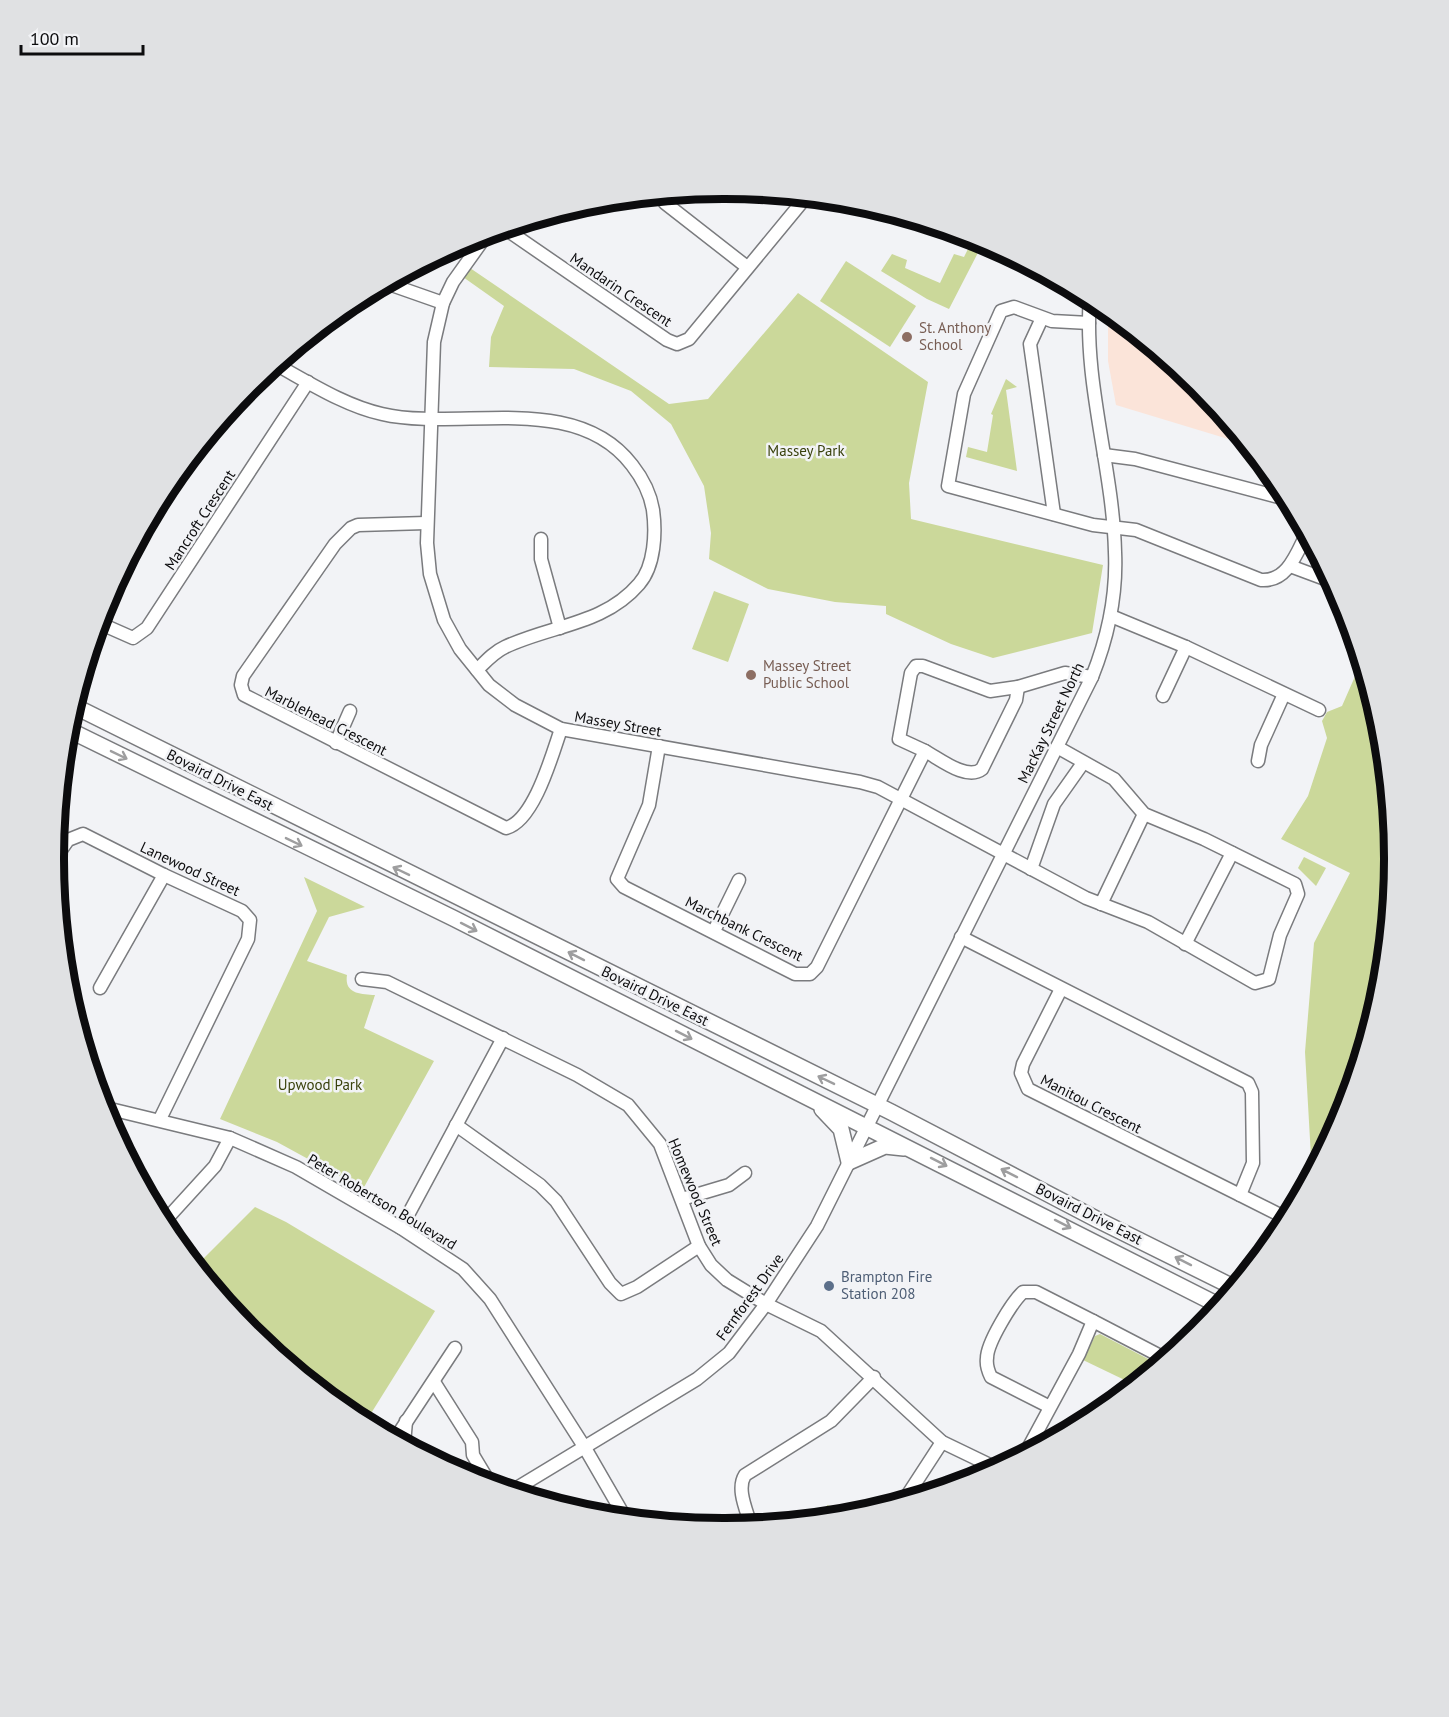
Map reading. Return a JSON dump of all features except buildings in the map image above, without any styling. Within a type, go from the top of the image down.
[{"type":"main road","name":"Bovaird Drive East","points":[[82,710],[878,1106],[1229,1284]]},
{"type":"main road","name":"Bovaird Drive East","points":[[76,734],[453,918],[1213,1302]]},
{"type":"main road","points":[[811,1099],[841,1129],[849,1162],[885,1146],[915,1150]]},
{"type":"street","points":[[665,203],[747,267]]},
{"type":"street","name":"Mandarin Crescent","points":[[513,234],[667,340],[677,344],[689,339],[801,203]]},
{"type":"street","name":"Massey Street","points":[[477,247],[465,261],[443,303],[434,342],[426,524],[430,574],[444,620],[460,649],[489,685],[515,705],[561,729],[860,782],[902,800],[1101,904],[1148,922],[1255,983],[1266,981],[1272,974],[1280,935],[1297,898],[1297,889],[1289,880],[1232,853]]},
{"type":"street","points":[[396,286],[443,303]]},
{"type":"street","points":[[1089,323],[1062,323],[1014,307],[1001,311],[964,394],[948,486],[1093,525],[1136,530],[1262,580],[1276,577],[1290,566],[1303,541]]},
{"type":"street","name":"MacKay Street North","points":[[868,1127],[1092,677],[1111,616],[1115,577],[1114,527],[1092,370],[1090,309]]},
{"type":"street","points":[[1042,318],[1030,344],[1054,514]]},
{"type":"street","points":[[283,368],[380,414],[430,418],[532,418],[587,432],[622,452],[646,484],[655,530],[653,546],[641,583],[605,612],[505,647],[477,670]]},
{"type":"street","name":"Mancroft Crescent","points":[[107,627],[133,638],[147,628],[308,382]]},
{"type":"street","points":[[1104,455],[1135,459],[1276,496]]},
{"type":"street","name":"Marblehead Crescent","points":[[426,524],[369,523],[351,528],[335,544],[243,676],[241,685],[244,695],[506,828],[516,826],[524,817],[547,769],[561,729]]},
{"type":"street","points":[[541,539],[541,559],[560,628]]},
{"type":"street","points":[[1290,566],[1321,577]]},
{"type":"street","points":[[1111,616],[1186,647],[1319,710]]},
{"type":"street","points":[[1163,696],[1186,647]]},
{"type":"street","points":[[1018,687],[1016,700],[982,769],[977,773],[968,773],[899,739],[911,673],[916,666],[923,666],[990,691],[1018,687],[1065,673],[1092,677]]},
{"type":"street","points":[[1258,761],[1261,745],[1284,694]]},
{"type":"street","points":[[336,742],[350,711]]},
{"type":"street","name":"Marchbank Crescent","points":[[659,746],[649,805],[617,879],[624,887],[795,974],[810,975],[817,967],[902,800]]},
{"type":"street","points":[[1057,747],[1114,779],[1144,814],[1232,853],[1185,944]]},
{"type":"street","points":[[902,800],[925,752]]},
{"type":"street","points":[[1031,869],[1054,804],[1083,763]]},
{"type":"street","points":[[1101,904],[1144,814]]},
{"type":"street","name":"Lanewood Street","points":[[65,845],[68,840],[83,834],[242,911],[250,920],[248,939],[160,1119]]},
{"type":"street","points":[[100,988],[164,875]]},
{"type":"street","points":[[714,931],[739,880]]},
{"type":"street","points":[[961,937],[1248,1083],[1252,1092],[1253,1162],[1240,1195]]},
{"type":"street","name":"Homewood Street","points":[[362,979],[387,982],[577,1075],[628,1105],[660,1144],[699,1246],[711,1264],[727,1280],[766,1304],[821,1331],[874,1377],[942,1442],[987,1464]]},
{"type":"street","name":"Manitou Crescent","points":[[1061,989],[1023,1064],[1021,1073],[1028,1089],[1280,1215]]},
{"type":"street","points":[[401,1228],[503,1038]]},
{"type":"street","name":"Peter Robertson Boulevard","points":[[114,1110],[230,1138],[296,1167],[401,1228],[463,1269],[490,1299],[585,1448],[621,1510]]},
{"type":"street","points":[[456,1125],[540,1185],[556,1201],[610,1283],[621,1294],[637,1287],[699,1246]]},
{"type":"street","name":"Fernforest Drive","points":[[521,1486],[697,1379],[729,1353],[766,1304],[817,1226],[868,1127]]},
{"type":"street","points":[[170,1215],[215,1166],[230,1138]]},
{"type":"street","points":[[682,1199],[729,1185],[745,1173]]},
{"type":"street","points":[[1050,1407],[991,1377],[987,1369],[986,1356],[1013,1301],[1023,1292],[1036,1292],[1158,1357]]},
{"type":"street","points":[[1031,1442],[1079,1354],[1093,1321]]},
{"type":"street","points":[[399,1432],[455,1348]]},
{"type":"street","points":[[749,1517],[741,1491],[741,1482],[745,1475],[831,1422],[874,1377]]},
{"type":"street","points":[[434,1382],[471,1442],[473,1455],[483,1472]]},
{"type":"street","points":[[405,1435],[406,1420]]},
{"type":"street","points":[[910,1491],[942,1442]]},
{"type":"shaded area","points":[[1108,322],[1160,362],[1221,423],[1235,441],[1116,405],[1108,361]]},
{"type":"green space","points":[[969,246],[979,250],[949,309],[927,299],[881,271],[892,254],[907,260],[905,268],[940,283],[954,254],[964,257]]},
{"type":"green space","points":[[846,261],[916,306],[890,347],[820,301]]},
{"type":"green space","name":"Massey Park","points":[[470,268],[669,404],[708,399],[798,293],[928,382],[909,483],[911,519],[1103,565],[1092,633],[993,658],[951,644],[886,614],[886,606],[835,602],[768,589],[709,559],[711,533],[704,486],[671,424],[631,391],[574,369],[489,367],[491,337],[504,306],[463,277]]},
{"type":"green space","points":[[1006,379],[1017,387],[1006,390],[1017,471],[966,457],[968,447],[987,452],[993,415],[991,414]]},
{"type":"green space","points":[[714,591],[749,604],[728,662],[692,649]]},
{"type":"green space","points":[[1357,672],[1372,730],[1379,772],[1383,815],[1383,902],[1379,945],[1362,1029],[1334,1111],[1312,1157],[1305,1052],[1314,943],[1350,873],[1281,839],[1308,796],[1327,738],[1322,721],[1327,712],[1342,706]]},
{"type":"green space","points":[[1304,857],[1326,868],[1316,886],[1298,868]]},
{"type":"green space","name":"Upwood Park","points":[[304,877],[365,907],[329,917],[307,961],[347,975],[348,986],[355,992],[375,995],[364,1028],[434,1061],[363,1189],[277,1142],[220,1119],[317,911]]},
{"type":"green space","points":[[255,1207],[286,1222],[435,1311],[370,1415],[289,1355],[228,1294],[201,1261]]},
{"type":"green space","points":[[1100,1334],[1152,1361],[1127,1381],[1083,1360],[1095,1336]]},
{"type":"green space","points":[[827,1505],[839,1508],[826,1511]]},
{"type":"place","name":"St. Anthony School","points":[[907,337]]},
{"type":"place","name":"Massey Street Public School","points":[[751,675]]},
{"type":"place","name":"Brampton Fire Station 208","points":[[829,1286]]}]
